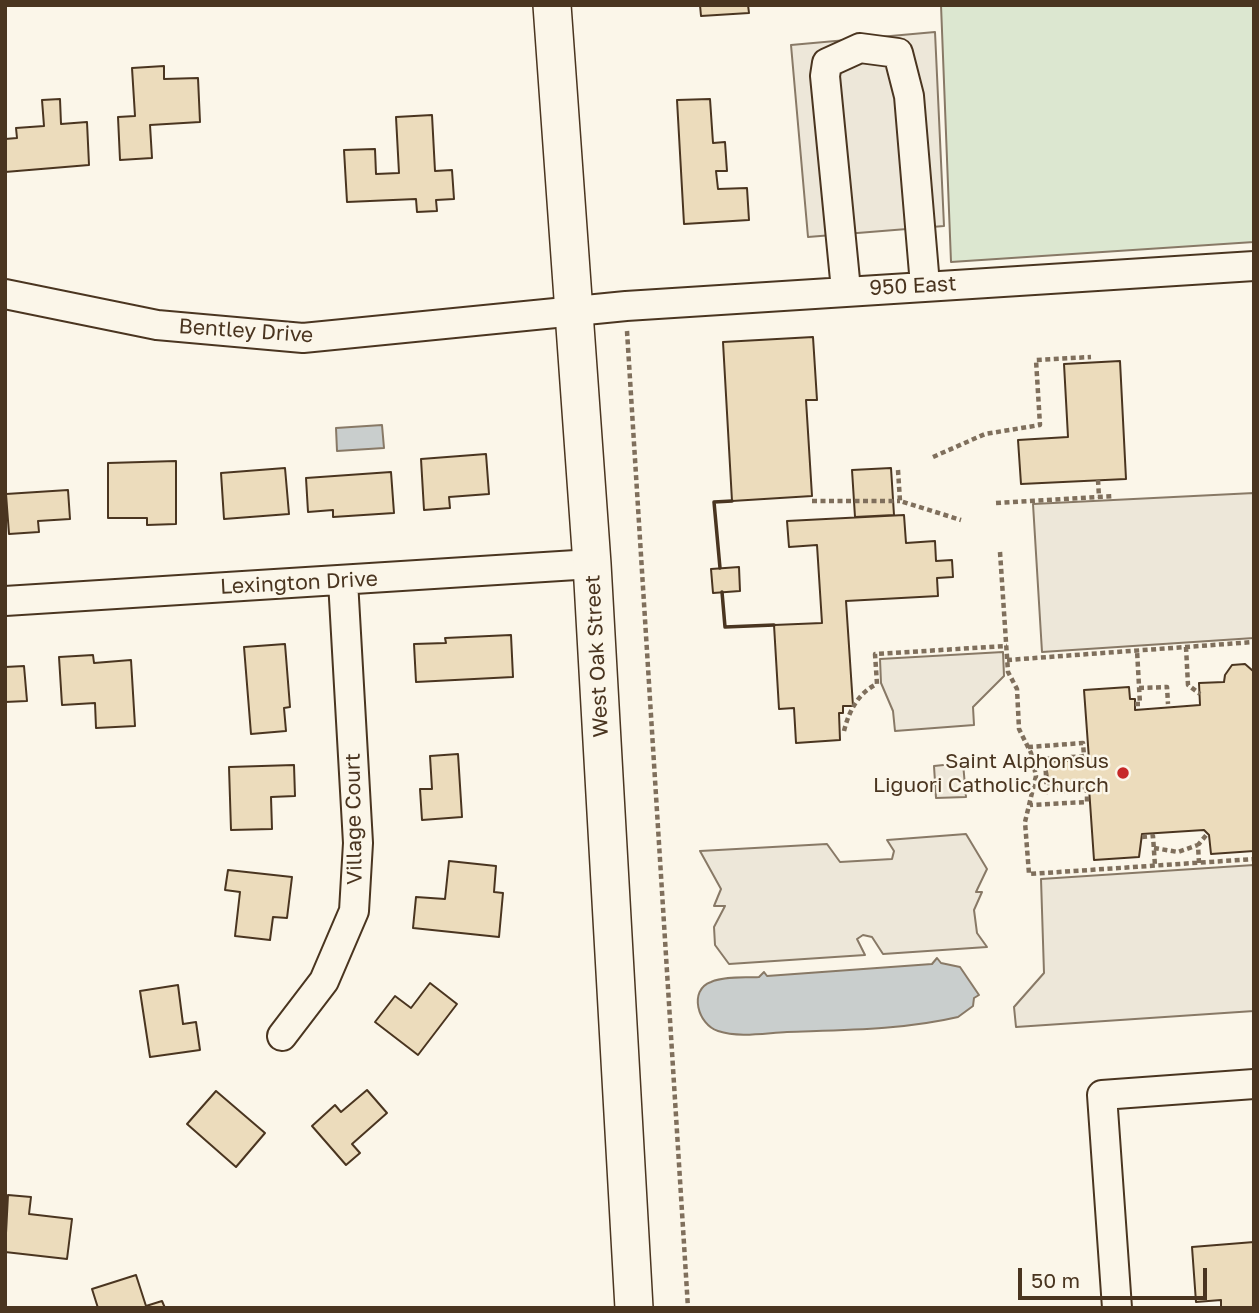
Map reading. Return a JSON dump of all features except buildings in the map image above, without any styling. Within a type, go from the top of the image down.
[{"type":"main road","name":"West Oak Street","points":[[552,5],[592,564],[634,1308]]},
{"type":"street","points":[[846,290],[825,76],[827,63],[860,48],[898,52],[909,96],[925,285]]},
{"type":"street","name":"950 East","points":[[572,312],[846,290],[1254,266]]},
{"type":"street","name":"Bentley Drive","points":[[5,294],[156,325],[303,338],[572,312]]},
{"type":"street","name":"Lexington Drive","points":[[5,601],[592,564]]},
{"type":"street","name":"Village Court","points":[[282,1036],[324,981],[354,911],[358,843],[344,581]]},
{"type":"street","points":[[1117,1308],[1102,1095],[1254,1084]]},
{"type":"path","points":[[626,306],[688,1308]]},
{"type":"path","points":[[933,457],[985,434],[1040,425],[1036,360],[1091,357]]},
{"type":"path","points":[[898,470],[900,501]]},
{"type":"path","points":[[1098,480],[1099,497]]},
{"type":"path","points":[[996,503],[1114,496]]},
{"type":"path","points":[[812,501],[900,501],[961,520]]},
{"type":"path","points":[[1000,552],[1008,672],[1017,688],[1019,729],[1028,747],[1036,776],[1025,822],[1029,874],[1254,859]]},
{"type":"path","points":[[1007,660],[1254,642]]},
{"type":"path","points":[[844,731],[848,715],[860,697],[877,684],[875,653],[1007,646]]},
{"type":"path","points":[[1186,647],[1188,685],[1200,695]]},
{"type":"path","points":[[1135,704],[1140,704],[1137,650]]},
{"type":"path","points":[[1139,688],[1167,687],[1168,704]]},
{"type":"path","points":[[1028,747],[1083,743],[1084,756],[1048,758]]},
{"type":"path","points":[[1030,805],[1087,802],[1087,790],[1047,792],[1047,745]]},
{"type":"path","points":[[1036,776],[1046,775]]},
{"type":"path","points":[[1051,792],[1052,804]]},
{"type":"path","points":[[1154,848],[1178,852],[1198,845],[1208,833]]},
{"type":"path","points":[[1142,836],[1153,836],[1154,866]]},
{"type":"path","points":[[1198,845],[1199,863]]},
{"type":"green space","points":[[941,5],[1254,5],[1254,242],[951,262]]},
{"type":"shaded area","points":[[935,32],[944,226],[808,237],[791,45]]},
{"type":"shaded area","points":[[382,425],[384,448],[337,451],[336,428]]},
{"type":"shaded area","points":[[1254,493],[1254,638],[1042,652],[1033,504]]},
{"type":"shaded area","points":[[1003,652],[1004,676],[973,707],[974,725],[895,731],[893,711],[881,683],[880,659]]},
{"type":"shaded area","points":[[963,763],[966,797],[936,798],[934,766]]},
{"type":"shaded area","points":[[966,834],[987,869],[976,892],[982,892],[974,910],[977,933],[987,947],[883,954],[872,937],[863,935],[857,939],[865,955],[729,964],[715,945],[714,927],[725,906],[714,906],[721,889],[700,851],[827,844],[840,862],[892,859],[894,851],[887,840]]},
{"type":"shaded area","points":[[1254,865],[1254,1011],[1016,1027],[1014,1007],[1044,973],[1041,879]]},
{"type":"shaded area","points":[[937,958],[941,963],[960,967],[979,995],[974,998],[973,1006],[958,1017],[894,1027],[743,1035],[711,1028],[698,1007],[700,992],[704,986],[722,979],[759,977],[764,972],[767,976],[932,964]]},
{"type":"wall","points":[[720,568],[714,502],[732,501]]},
{"type":"wall","points":[[722,592],[725,627],[774,625]]},
{"type":"place","name":"Saint Alphonsus Liguori Catholic Church","points":[[1123,773]]}]
